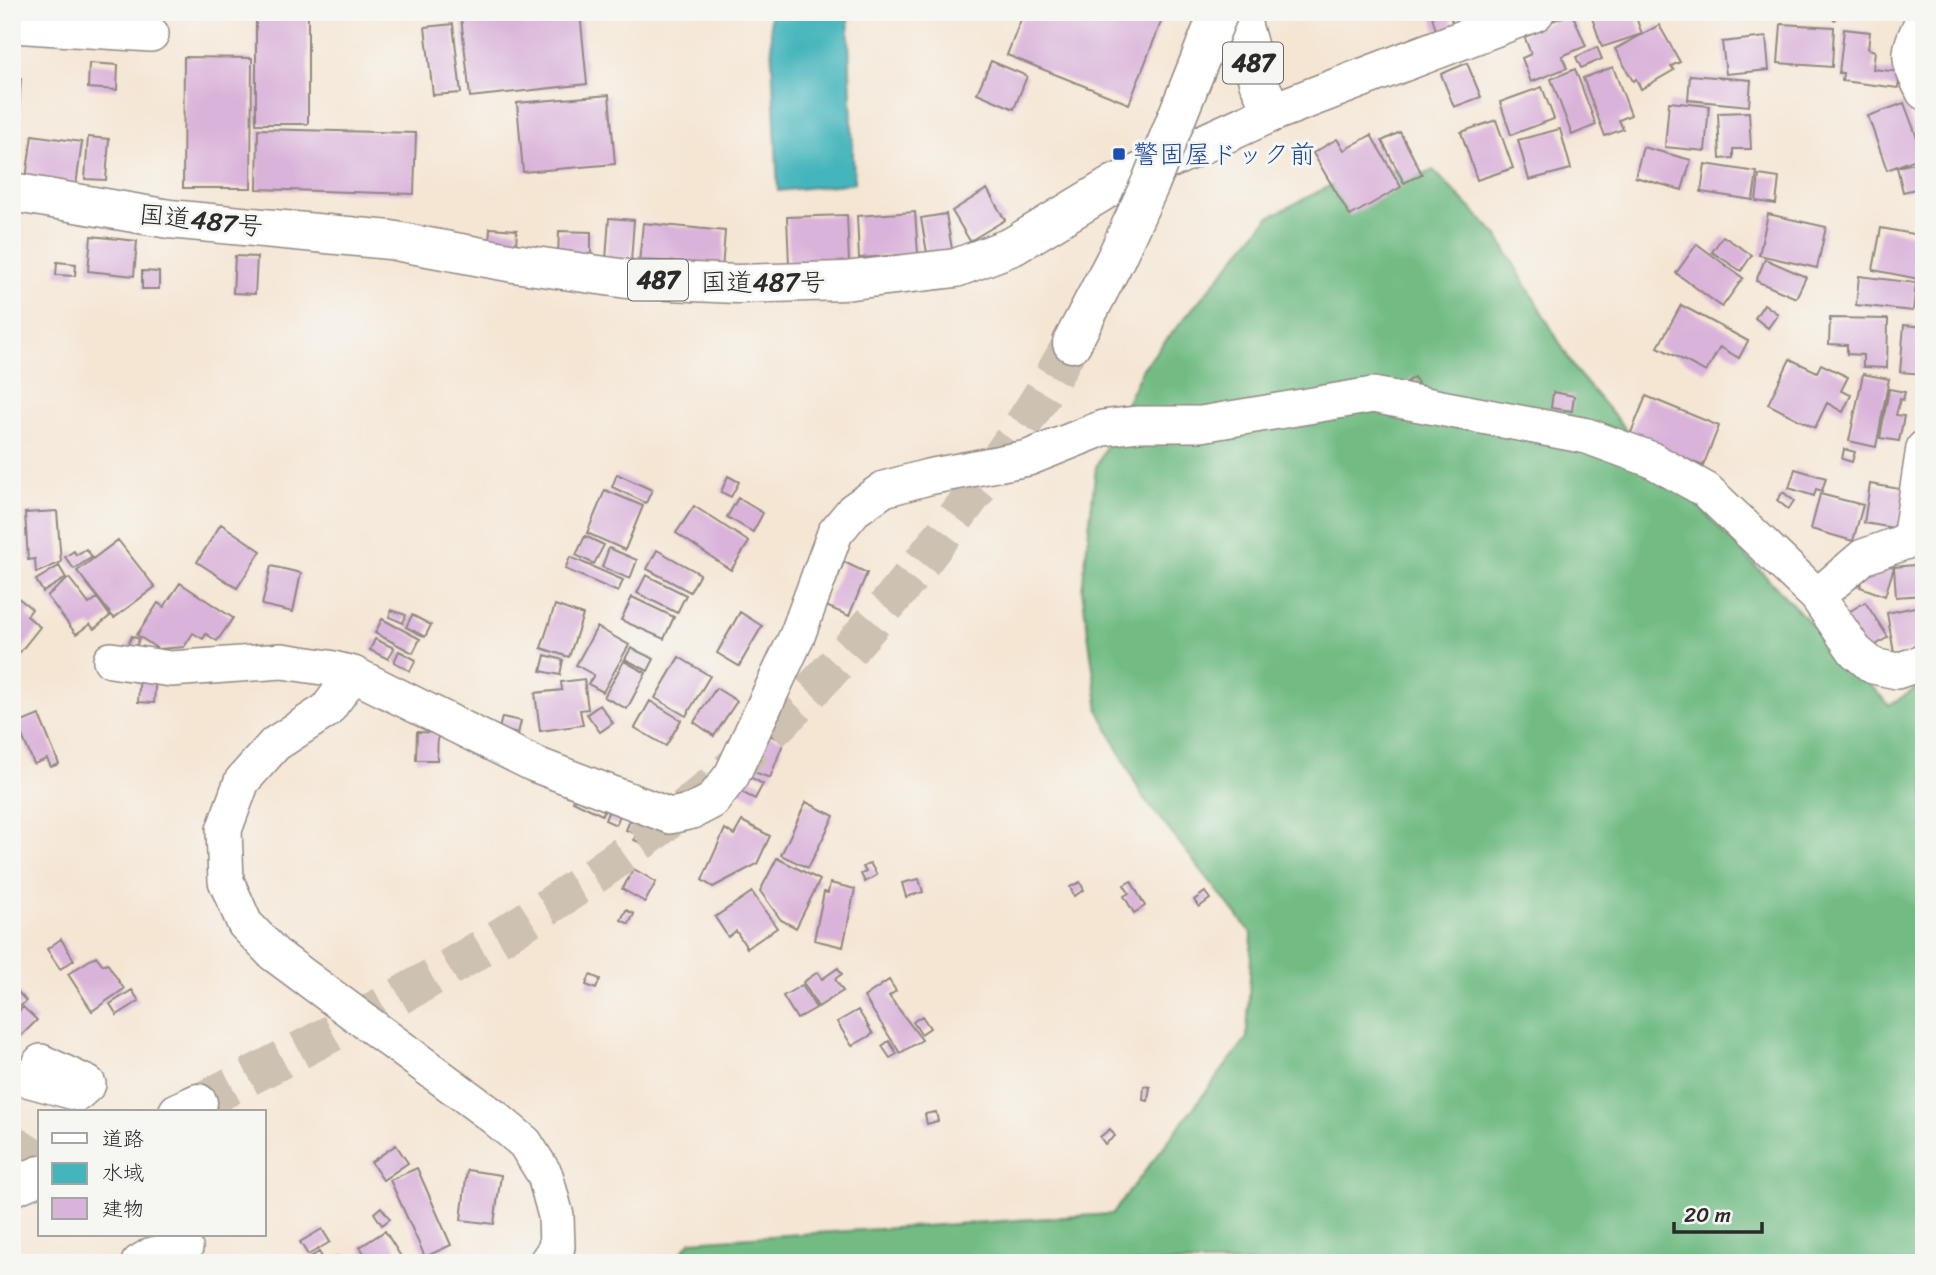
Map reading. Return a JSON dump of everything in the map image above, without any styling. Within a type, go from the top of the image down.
[{"type":"main road","name":"487","points":[[1072,343],[1116,258],[1155,171],[1219,12]]},
{"type":"main road","name":"487","points":[[1239,12],[1258,80],[1273,112]]},
{"type":"main road","name":"487","points":[[1259,12],[1261,61],[1273,112]]},
{"type":"main road","name":"国道487号","points":[[12,192],[169,219],[390,240],[514,263],[627,279],[737,284],[844,281],[956,268],[1013,246],[1115,184],[1273,112],[1535,12]]},
{"type":"main road","points":[[12,1187],[38,1176]]},
{"type":"street","points":[[1924,18],[1909,51],[1916,77],[1924,92]]},
{"type":"street","points":[[12,25],[151,34]]},
{"type":"street","points":[[111,660],[171,669],[282,661],[353,674],[534,764],[670,816],[693,811],[712,800],[732,775],[797,636],[835,533],[854,510],[884,489],[928,477],[1028,458],[1103,428],[1138,424],[1201,424],[1373,396],[1587,436],[1650,459],[1706,491],[1817,596],[1855,651],[1872,666],[1897,671],[1924,662]]},
{"type":"street","points":[[1828,587],[1863,557],[1910,540],[1924,448]]},
{"type":"street","points":[[353,674],[327,710],[275,744],[242,781],[223,830],[226,881],[245,924],[274,954],[494,1117],[525,1143],[545,1175],[556,1216],[557,1247],[547,1263]]},
{"type":"street","points":[[139,1263],[152,1255],[185,1248],[176,1236]]},
{"type":"green space","points":[[1366,167],[1426,174],[1433,170],[1497,235],[1576,371],[1632,437],[1889,705],[1924,684],[1924,1263],[672,1263],[691,1241],[1112,1214],[1247,1038],[1252,934],[1142,796],[1099,711],[1082,590],[1096,467],[1143,368],[1269,217]]},
{"type":"water","points":[[770,12],[848,12],[854,183],[778,191]]},
{"type":"building","points":[[256,12],[308,12],[308,124],[256,124]]},
{"type":"building","points":[[511,12],[580,12],[587,84],[470,97],[461,17]]},
{"type":"building","points":[[1024,12],[1165,12],[1129,104],[1007,55]]},
{"type":"building","points":[[1431,12],[1449,12],[1453,26],[1436,31]]},
{"type":"building","points":[[1590,12],[1634,12],[1642,34],[1602,47]]},
{"type":"building","points":[[1819,12],[1839,12],[1835,20]]},
{"type":"building","points":[[1572,13],[1586,46],[1562,56],[1567,68],[1531,82],[1522,58],[1531,54],[1523,33]]},
{"type":"building","points":[[453,24],[461,93],[433,95],[425,27]]},
{"type":"building","points":[[1781,24],[1834,27],[1832,67],[1778,63]]},
{"type":"building","points":[[1659,25],[1680,62],[1671,66],[1674,70],[1641,89],[1636,79],[1633,81],[1615,49]]},
{"type":"building","points":[[1844,29],[1870,32],[1868,49],[1875,51],[1873,69],[1900,72],[1898,88],[1842,81],[1843,73],[1839,73]]},
{"type":"building","points":[[1766,37],[1769,70],[1726,74],[1722,42]]},
{"type":"building","points":[[1597,47],[1602,59],[1581,68],[1576,57]]},
{"type":"building","points":[[184,57],[252,58],[251,188],[183,188]]},
{"type":"building","points":[[991,61],[1027,76],[1014,109],[977,93]]},
{"type":"building","points":[[89,63],[118,65],[117,90],[88,88]]},
{"type":"building","points":[[1467,63],[1481,97],[1454,107],[1441,74]]},
{"type":"building","points":[[1613,67],[1631,115],[1619,120],[1623,129],[1605,136],[1583,78]]},
{"type":"building","points":[[1575,69],[1596,125],[1572,135],[1551,79]]},
{"type":"building","points":[[1690,75],[1751,80],[1749,106],[1688,100]]},
{"type":"building","points":[[12,78],[21,78],[19,110],[12,109]]},
{"type":"building","points":[[1542,87],[1554,119],[1511,135],[1500,102]]},
{"type":"building","points":[[609,95],[615,164],[523,172],[517,103]]},
{"type":"building","points":[[1669,102],[1709,106],[1705,151],[1665,147]]},
{"type":"building","points":[[1904,103],[1924,156],[1887,170],[1868,116]]},
{"type":"building","points":[[1749,112],[1751,149],[1733,149],[1733,158],[1720,159],[1718,113]]},
{"type":"building","points":[[1496,120],[1513,168],[1477,180],[1461,132]]},
{"type":"building","points":[[12,124],[17,124],[14,147],[12,147]]},
{"type":"building","points":[[258,129],[416,133],[414,194],[257,189]]},
{"type":"building","points":[[1560,129],[1571,169],[1529,180],[1518,140]]},
{"type":"building","points":[[1400,132],[1422,174],[1404,183],[1382,141]]},
{"type":"building","points":[[32,135],[82,142],[75,193],[26,179]]},
{"type":"building","points":[[1371,135],[1401,187],[1350,216],[1313,153],[1337,139],[1344,150]]},
{"type":"building","points":[[88,137],[109,139],[106,180],[85,179]]},
{"type":"building","points":[[1643,147],[1691,160],[1682,190],[1635,177]]},
{"type":"building","points":[[1924,161],[1924,187],[1903,192],[1897,167]]},
{"type":"building","points":[[1705,164],[1757,172],[1753,200],[1701,192]]},
{"type":"building","points":[[1759,175],[1779,178],[1776,204],[1756,201]]},
{"type":"building","points":[[987,189],[1005,220],[970,241],[952,211]]},
{"type":"building","points":[[915,212],[918,254],[859,258],[857,216]]},
{"type":"building","points":[[946,214],[952,249],[927,253],[921,218]]},
{"type":"building","points":[[1768,214],[1826,227],[1817,268],[1759,255]]},
{"type":"building","points":[[847,215],[849,262],[789,264],[787,217]]},
{"type":"building","points":[[609,218],[634,220],[631,262],[606,260]]},
{"type":"building","points":[[643,223],[725,231],[722,271],[639,263]]},
{"type":"building","points":[[490,228],[517,230],[516,248],[489,246]]},
{"type":"building","points":[[1881,228],[1924,236],[1924,280],[1873,270]]},
{"type":"building","points":[[559,231],[591,232],[591,258],[558,257]]},
{"type":"building","points":[[91,236],[137,241],[134,276],[88,271]]},
{"type":"building","points":[[1723,236],[1752,255],[1741,271],[1712,252]]},
{"type":"building","points":[[1697,244],[1743,278],[1722,307],[1676,273]]},
{"type":"building","points":[[235,256],[257,257],[255,294],[233,293]]},
{"type":"building","points":[[1765,259],[1806,277],[1796,298],[1756,281]]},
{"type":"building","points":[[57,262],[76,264],[75,276],[56,275]]},
{"type":"building","points":[[142,271],[159,272],[159,289],[142,289]]},
{"type":"building","points":[[1859,276],[1916,283],[1913,311],[1856,305]]},
{"type":"building","points":[[1764,304],[1778,314],[1768,328],[1755,318]]},
{"type":"building","points":[[1681,305],[1748,341],[1739,358],[1720,347],[1706,372],[1658,347]]},
{"type":"building","points":[[1830,318],[1888,319],[1887,368],[1863,367],[1863,355],[1847,354],[1847,345],[1829,344]]},
{"type":"building","points":[[1904,325],[1924,327],[1924,374],[1900,372]]},
{"type":"building","points":[[1790,359],[1817,372],[1821,364],[1848,377],[1841,391],[1851,395],[1843,412],[1827,403],[1815,428],[1768,404]]},
{"type":"building","points":[[1863,374],[1889,379],[1876,447],[1849,441]]},
{"type":"building","points":[[1414,377],[1418,383],[1408,390],[1404,384]]},
{"type":"building","points":[[1889,389],[1905,392],[1903,400],[1900,399],[1896,415],[1904,416],[1899,441],[1880,438]]},
{"type":"building","points":[[1553,392],[1574,396],[1572,411],[1551,408]]},
{"type":"building","points":[[1646,396],[1719,426],[1703,466],[1630,435]]},
{"type":"building","points":[[1844,449],[1855,452],[1852,462],[1842,459]]},
{"type":"building","points":[[1795,469],[1826,478],[1822,491],[1816,489],[1814,496],[1789,488]]},
{"type":"building","points":[[617,474],[652,490],[646,503],[612,487]]},
{"type":"building","points":[[728,476],[739,482],[731,497],[721,492]]},
{"type":"building","points":[[1870,484],[1906,490],[1900,529],[1864,523]]},
{"type":"building","points":[[605,490],[643,506],[625,550],[587,533]]},
{"type":"building","points":[[1783,492],[1794,501],[1788,509],[1777,500]]},
{"type":"building","points":[[1820,494],[1863,505],[1853,541],[1811,529]]},
{"type":"building","points":[[12,498],[16,498],[18,531],[12,532]]},
{"type":"building","points":[[738,498],[763,513],[753,532],[727,517]]},
{"type":"building","points":[[694,506],[749,542],[731,570],[676,533]]},
{"type":"building","points":[[57,511],[61,562],[36,573],[35,559],[28,560],[25,513]]},
{"type":"building","points":[[221,524],[261,551],[237,588],[197,562]]},
{"type":"building","points":[[585,536],[604,545],[594,564],[576,555]]},
{"type":"building","points":[[118,540],[155,587],[114,618],[77,571]]},
{"type":"building","points":[[609,548],[637,560],[630,579],[602,567]]},
{"type":"building","points":[[86,549],[92,557],[74,569],[65,557],[74,551],[76,555]]},
{"type":"building","points":[[657,550],[700,574],[690,592],[647,569]]},
{"type":"building","points":[[570,557],[623,580],[618,592],[565,569]]},
{"type":"building","points":[[1870,559],[1894,567],[1885,596],[1860,587]]},
{"type":"building","points":[[844,562],[867,573],[849,616],[826,606]]},
{"type":"building","points":[[1924,564],[1924,595],[1896,597],[1894,567]]},
{"type":"building","points":[[59,566],[66,578],[43,592],[36,580]]},
{"type":"building","points":[[271,566],[301,573],[293,612],[262,605]]},
{"type":"building","points":[[646,575],[686,595],[677,613],[637,593]]},
{"type":"building","points":[[69,578],[89,604],[97,598],[110,616],[94,629],[90,624],[76,634],[47,596]]},
{"type":"building","points":[[180,583],[233,618],[217,641],[206,634],[203,639],[193,633],[184,647],[158,649],[137,635],[158,603],[164,607]]},
{"type":"building","points":[[12,593],[32,609],[27,616],[40,627],[20,652],[12,646]]},
{"type":"building","points":[[632,597],[674,617],[664,639],[621,620]]},
{"type":"building","points":[[1865,602],[1888,637],[1865,652],[1842,616]]},
{"type":"building","points":[[555,605],[583,615],[569,657],[541,648]]},
{"type":"building","points":[[1924,605],[1924,648],[1894,653],[1887,613]]},
{"type":"building","points":[[391,610],[406,615],[403,623],[389,617]]},
{"type":"building","points":[[740,612],[762,626],[739,666],[717,653]]},
{"type":"building","points":[[412,615],[431,625],[425,637],[406,627]]},
{"type":"building","points":[[382,619],[420,639],[413,653],[375,633]]},
{"type":"building","points":[[597,627],[629,645],[603,692],[588,684],[594,675],[576,665]]},
{"type":"building","points":[[132,636],[139,639],[135,650],[127,646]]},
{"type":"building","points":[[375,639],[394,648],[388,659],[370,650]]},
{"type":"building","points":[[631,648],[654,659],[648,671],[625,659]]},
{"type":"building","points":[[399,651],[416,660],[410,671],[394,662]]},
{"type":"building","points":[[545,655],[563,660],[560,675],[541,671]]},
{"type":"building","points":[[679,657],[710,676],[686,716],[655,698]]},
{"type":"building","points":[[624,661],[646,673],[627,709],[604,697]]},
{"type":"building","points":[[140,674],[156,675],[154,703],[138,702]]},
{"type":"building","points":[[584,679],[588,709],[580,710],[583,725],[540,731],[535,693],[562,690],[561,682]]},
{"type":"building","points":[[716,688],[737,701],[714,736],[694,722]]},
{"type":"building","points":[[650,701],[681,720],[666,746],[635,728]]},
{"type":"building","points":[[600,705],[613,723],[600,732],[587,714]]},
{"type":"building","points":[[39,715],[59,764],[51,767],[47,759],[34,764],[17,724]]},
{"type":"building","points":[[502,717],[521,721],[518,734],[499,729]]},
{"type":"building","points":[[417,732],[438,733],[437,760],[416,760]]},
{"type":"building","points":[[764,733],[784,741],[770,778],[749,770]]},
{"type":"building","points":[[746,775],[763,784],[755,799],[737,790]]},
{"type":"building","points":[[578,790],[608,804],[602,815],[573,801]]},
{"type":"building","points":[[806,802],[834,816],[808,868],[781,855]]},
{"type":"building","points":[[612,803],[623,808],[616,825],[605,820]]},
{"type":"building","points":[[634,811],[659,822],[648,846],[634,840],[636,834],[626,830]]},
{"type":"building","points":[[742,821],[770,836],[757,864],[713,887],[702,880],[725,829],[734,835]]},
{"type":"building","points":[[777,858],[820,880],[796,928],[781,920],[760,891]]},
{"type":"building","points":[[870,863],[877,875],[865,882],[861,874],[866,872],[863,867]]},
{"type":"building","points":[[634,869],[656,882],[645,902],[622,889]]},
{"type":"building","points":[[919,879],[923,892],[906,897],[902,883]]},
{"type":"building","points":[[1131,881],[1145,906],[1134,913],[1124,896],[1129,893],[1124,885]]},
{"type":"building","points":[[1080,882],[1084,890],[1074,896],[1070,887]]},
{"type":"building","points":[[830,883],[855,889],[843,947],[814,940],[824,892],[828,893]]},
{"type":"building","points":[[752,892],[777,928],[747,948],[736,931],[728,937],[715,917]]},
{"type":"building","points":[[1205,892],[1210,899],[1199,907],[1194,900]]},
{"type":"building","points":[[626,910],[634,914],[629,924],[621,920]]},
{"type":"building","points":[[61,939],[74,960],[60,969],[47,949]]},
{"type":"building","points":[[96,956],[103,965],[107,963],[124,989],[92,1011],[68,974]]},
{"type":"building","points":[[838,968],[842,974],[835,979],[843,991],[818,1007],[803,982],[818,972],[822,979]]},
{"type":"building","points":[[590,975],[600,979],[596,989],[586,985]]},
{"type":"building","points":[[889,980],[896,991],[889,996],[922,1040],[900,1053],[864,997]]},
{"type":"building","points":[[12,985],[26,1001],[12,1014]]},
{"type":"building","points":[[802,985],[816,1008],[797,1019],[783,996]]},
{"type":"building","points":[[132,990],[139,1001],[117,1015],[110,1004]]},
{"type":"building","points":[[23,1007],[37,1020],[16,1041],[12,1038],[12,1018]]},
{"type":"building","points":[[858,1010],[873,1034],[852,1046],[837,1022]]},
{"type":"building","points":[[922,1016],[930,1028],[921,1034],[913,1022]]},
{"type":"building","points":[[889,1041],[897,1054],[890,1058],[882,1046]]},
{"type":"building","points":[[1144,1086],[1150,1087],[1148,1101],[1143,1100]]},
{"type":"building","points":[[936,1112],[938,1121],[927,1124],[925,1114]]},
{"type":"building","points":[[1110,1129],[1115,1136],[1105,1144],[1100,1137]]},
{"type":"building","points":[[396,1145],[408,1163],[383,1180],[371,1162]]},
{"type":"building","points":[[417,1168],[451,1245],[425,1257],[390,1180]]},
{"type":"building","points":[[467,1170],[501,1175],[494,1224],[461,1220]]},
{"type":"building","points":[[381,1207],[390,1219],[382,1225],[374,1213]]},
{"type":"building","points":[[322,1229],[330,1242],[308,1255],[300,1242]]},
{"type":"building","points":[[385,1231],[405,1263],[359,1263],[358,1261],[366,1256],[360,1247]]},
{"type":"building","points":[[319,1252],[325,1262],[337,1256],[342,1263],[301,1263]]},
{"type":"tunnel","points":[[198,1103],[327,1036],[515,927],[635,846],[729,770],[799,704],[895,596],[1007,449],[1072,343]]},
{"type":"tunnel","points":[[12,1142],[38,1159]]},
{"type":"place","name":"警固屋ドック前","points":[[1119,154]]}]
